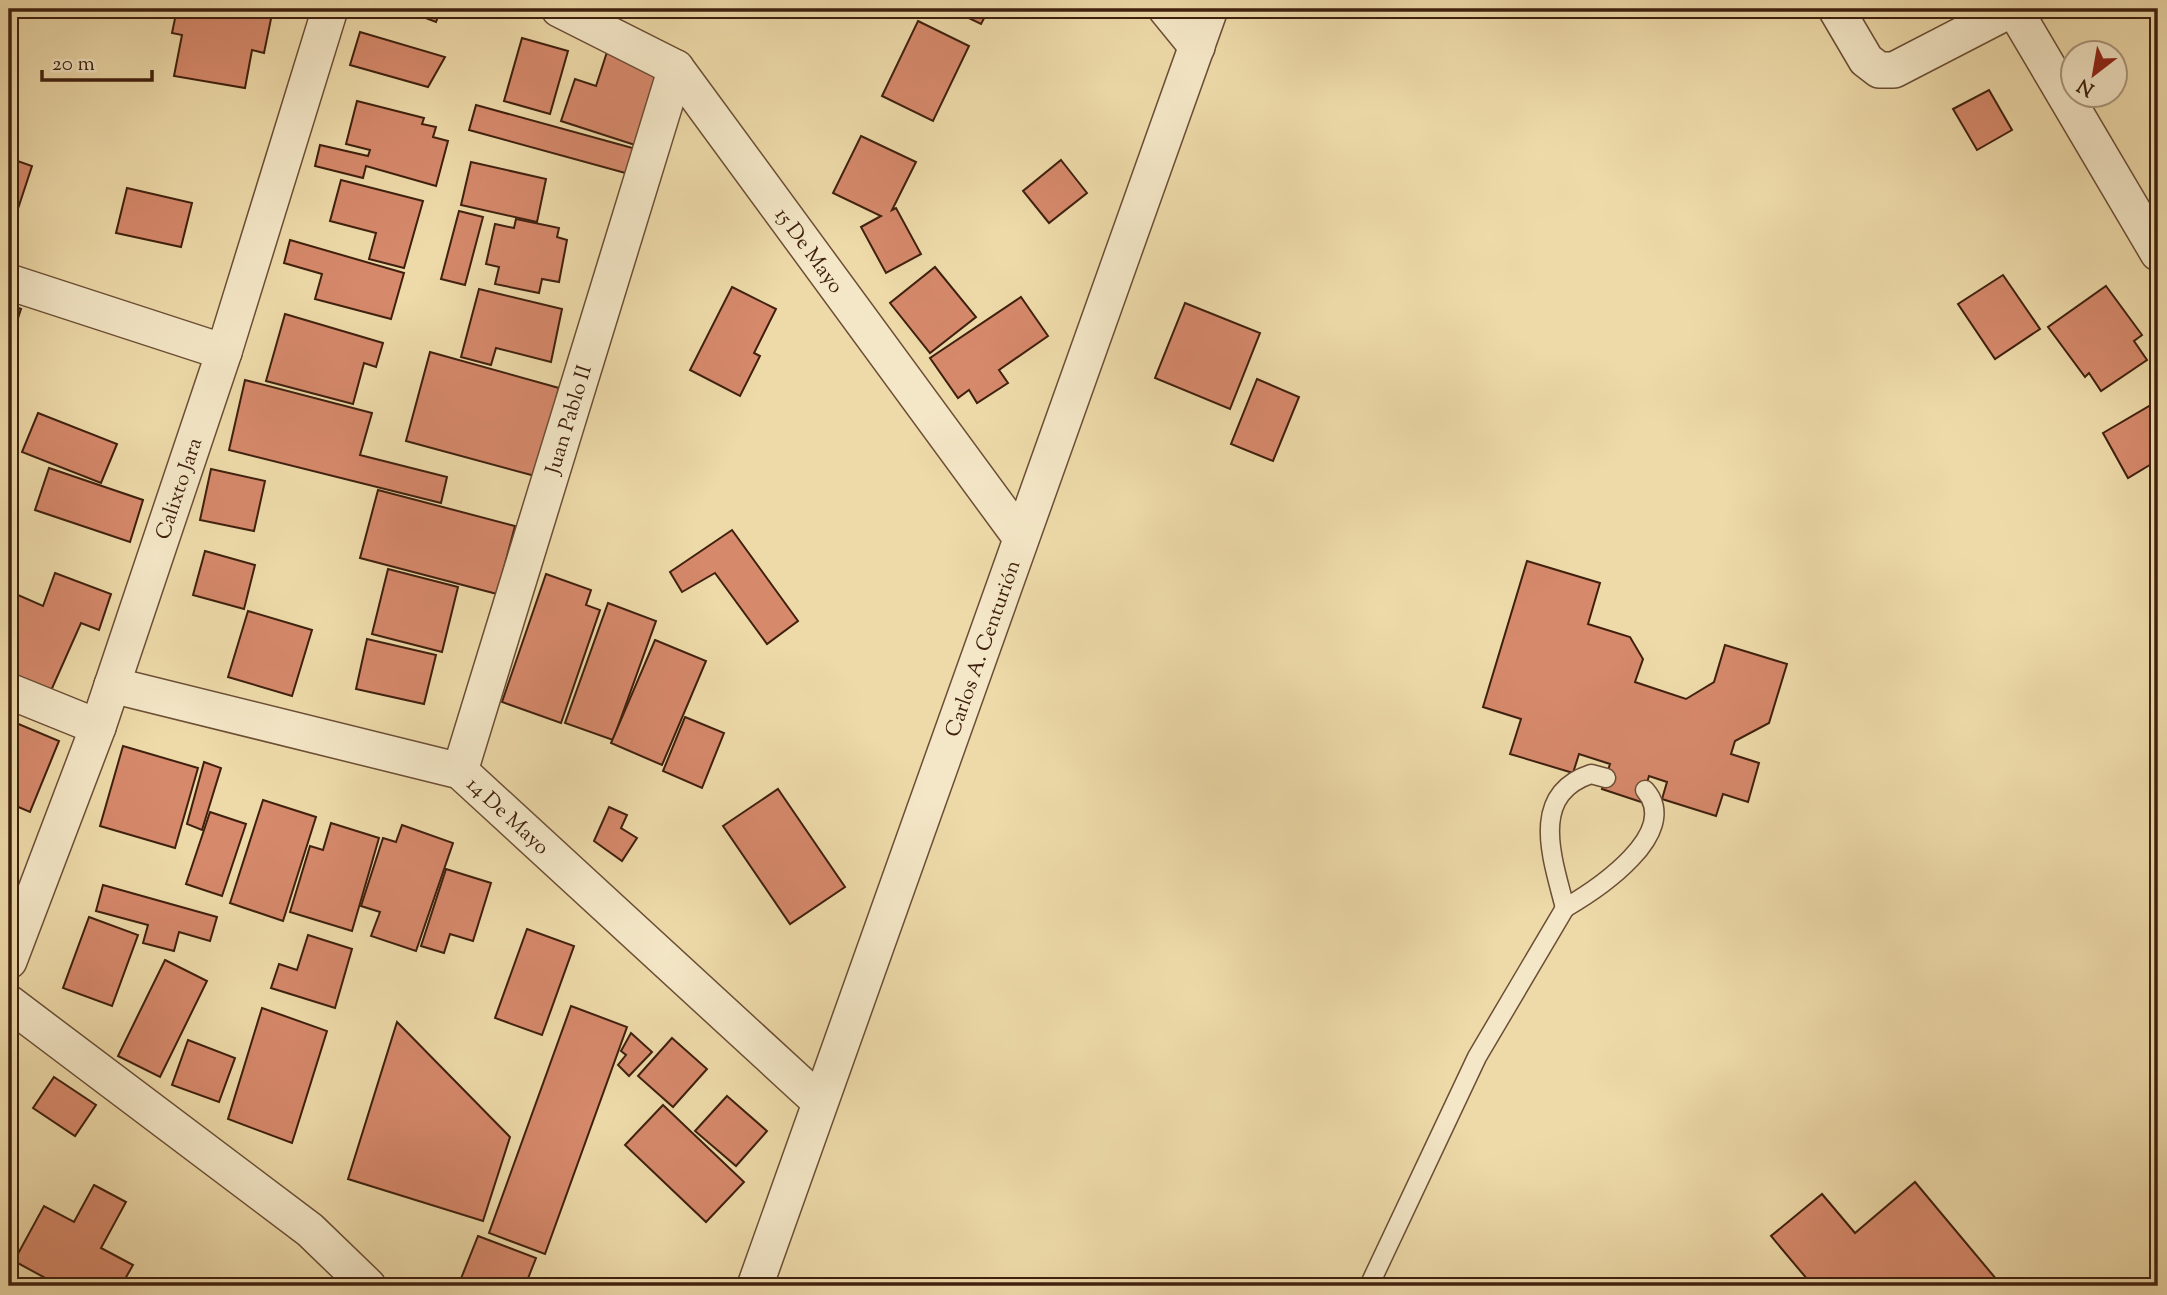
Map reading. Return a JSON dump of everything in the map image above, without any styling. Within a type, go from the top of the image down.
[{"type":"street","name":"Calixto Jara","points":[[9,961],[98,727],[224,352],[330,9]]},
{"type":"street","name":"15 De Mayo","points":[[559,9],[676,68],[1021,538]]},
{"type":"street","points":[[1166,9],[1197,47]]},
{"type":"street","name":"Carlos A. Centurión","points":[[755,1286],[1210,9]]},
{"type":"street","points":[[1836,9],[1866,60],[1879,71],[1894,70],[2013,9],[2158,253]]},
{"type":"street","name":"Juan Pablo II","points":[[460,771],[676,68]]},
{"type":"street","points":[[9,282],[224,352]]},
{"type":"street","name":"14 De Mayo","points":[[112,685],[460,771],[820,1102]]},
{"type":"street","points":[[9,691],[98,727]]},
{"type":"street","points":[[9,1003],[310,1230],[368,1286]]},
{"type":"lane","points":[[1565,908],[1549,841],[1550,818],[1567,785],[1591,774],[1606,778]]},
{"type":"lane","points":[[1369,1286],[1477,1057],[1565,908],[1625,867],[1639,848],[1653,819],[1655,806],[1645,790]]},
{"type":"building","points":[[177,9],[273,9],[264,53],[252,50],[245,88],[174,76],[182,35],[172,33]]},
{"type":"building","points":[[402,9],[441,9],[436,22]]},
{"type":"building","points":[[950,9],[989,9],[981,24]]},
{"type":"building","points":[[918,21],[969,46],[933,121],[882,96]]},
{"type":"building","points":[[360,32],[445,57],[428,87],[350,65]]},
{"type":"building","points":[[522,38],[568,51],[550,114],[504,101]]},
{"type":"building","points":[[607,52],[663,70],[638,146],[561,121],[575,79],[596,86]]},
{"type":"building","points":[[1989,90],[2012,130],[1977,150],[1953,109]]},
{"type":"building","points":[[357,101],[424,118],[422,124],[436,127],[433,137],[448,141],[436,186],[366,166],[363,178],[315,166],[320,145],[368,156],[370,150],[346,144]]},
{"type":"building","points":[[476,105],[636,149],[629,174],[469,130]]},
{"type":"building","points":[[861,136],[916,162],[892,210],[896,208],[921,254],[886,273],[861,227],[881,216],[833,193]]},
{"type":"building","points":[[9,158],[32,166],[9,236]]},
{"type":"building","points":[[1061,160],[1087,193],[1049,223],[1023,191]]},
{"type":"building","points":[[471,162],[546,179],[537,222],[461,205]]},
{"type":"building","points":[[341,180],[423,201],[404,268],[369,259],[376,233],[330,221]]},
{"type":"building","points":[[127,188],[192,203],[181,247],[116,233]]},
{"type":"building","points":[[459,211],[483,217],[465,285],[441,279]]},
{"type":"building","points":[[516,219],[559,228],[557,237],[567,240],[559,282],[542,279],[539,293],[495,284],[499,267],[486,264],[495,224],[514,228]]},
{"type":"building","points":[[290,240],[404,273],[391,319],[315,299],[322,274],[284,263]]},
{"type":"building","points":[[935,267],[976,317],[930,353],[890,303]]},
{"type":"building","points":[[2003,275],[2040,329],[1995,359],[1958,304]]},
{"type":"building","points":[[2106,286],[2142,335],[2134,341],[2147,360],[2101,391],[2089,373],[2085,377],[2048,327]]},
{"type":"building","points":[[732,287],[776,309],[754,353],[760,356],[740,396],[690,370]]},
{"type":"building","points":[[479,289],[562,309],[551,362],[496,348],[491,365],[461,357]]},
{"type":"building","points":[[1021,297],[1048,336],[999,370],[1008,383],[977,403],[969,390],[958,398],[930,358]]},
{"type":"building","points":[[1185,303],[1260,333],[1230,409],[1155,378]]},
{"type":"building","points":[[9,305],[21,309],[9,346]]},
{"type":"building","points":[[285,314],[383,343],[376,367],[364,363],[353,404],[266,381]]},
{"type":"building","points":[[430,352],[559,388],[535,476],[406,441]]},
{"type":"building","points":[[1257,379],[1299,397],[1273,461],[1231,444]]},
{"type":"building","points":[[245,380],[372,413],[360,455],[447,477],[441,503],[229,450]]},
{"type":"building","points":[[2151,405],[2158,418],[2158,460],[2128,478],[2103,433]]},
{"type":"building","points":[[38,413],[117,444],[101,483],[22,452]]},
{"type":"building","points":[[49,468],[143,500],[130,542],[35,510]]},
{"type":"building","points":[[211,469],[265,481],[254,531],[200,520]]},
{"type":"building","points":[[378,490],[515,526],[497,594],[360,558]]},
{"type":"building","points":[[732,530],[798,621],[767,644],[715,573],[682,592],[670,572]]},
{"type":"building","points":[[205,551],[255,565],[244,609],[193,595]]},
{"type":"building","points":[[1527,561],[1600,583],[1588,624],[1630,637],[1643,659],[1635,682],[1686,699],[1714,682],[1725,645],[1787,664],[1769,723],[1735,741],[1731,754],[1759,763],[1748,802],[1723,794],[1716,816],[1662,799],[1667,782],[1649,776],[1641,802],[1602,789],[1610,764],[1579,754],[1573,773],[1510,754],[1521,719],[1483,707]]},
{"type":"building","points":[[388,569],[458,587],[442,652],[372,634]]},
{"type":"building","points":[[55,573],[111,594],[99,630],[81,623],[46,702],[9,686],[9,591],[43,606]]},
{"type":"building","points":[[546,574],[591,590],[586,605],[600,610],[561,723],[502,702]]},
{"type":"building","points":[[608,603],[656,621],[613,740],[565,723]]},
{"type":"building","points":[[248,611],[312,630],[292,696],[228,677]]},
{"type":"building","points":[[367,639],[436,655],[424,704],[356,689]]},
{"type":"building","points":[[655,640],[706,661],[662,765],[611,743]]},
{"type":"building","points":[[685,717],[724,733],[702,788],[663,771]]},
{"type":"building","points":[[9,720],[59,741],[30,812],[9,803]]},
{"type":"building","points":[[123,746],[198,768],[175,848],[100,826]]},
{"type":"building","points":[[204,762],[221,768],[202,830],[187,824]]},
{"type":"building","points":[[778,789],[845,887],[790,924],[723,826]]},
{"type":"building","points":[[263,800],[316,817],[283,921],[230,903]]},
{"type":"building","points":[[609,807],[627,815],[621,828],[637,838],[622,861],[594,841]]},
{"type":"building","points":[[210,812],[246,824],[222,896],[186,884]]},
{"type":"building","points":[[331,823],[379,838],[352,931],[290,912],[310,846],[323,850]]},
{"type":"building","points":[[402,825],[453,843],[416,951],[371,936],[380,912],[361,906],[383,838],[396,842]]},
{"type":"building","points":[[446,869],[491,883],[473,941],[450,934],[444,953],[421,946]]},
{"type":"building","points":[[103,885],[217,917],[210,941],[179,932],[174,951],[143,943],[148,925],[96,911]]},
{"type":"building","points":[[89,917],[138,935],[112,1006],[63,988]]},
{"type":"building","points":[[527,929],[574,946],[542,1035],[495,1018]]},
{"type":"building","points":[[308,935],[352,949],[335,1008],[271,988],[279,964],[297,970]]},
{"type":"building","points":[[165,960],[207,981],[160,1077],[118,1056]]},
{"type":"building","points":[[571,1006],[627,1027],[545,1254],[489,1233]]},
{"type":"building","points":[[262,1008],[327,1031],[292,1143],[228,1119]]},
{"type":"building","points":[[397,1022],[510,1137],[483,1221],[348,1179]]},
{"type":"building","points":[[631,1033],[652,1052],[629,1076],[618,1065],[626,1055],[621,1051]]},
{"type":"building","points":[[672,1038],[707,1069],[673,1107],[638,1076]]},
{"type":"building","points":[[188,1040],[235,1058],[219,1102],[172,1085]]},
{"type":"building","points":[[54,1077],[96,1105],[75,1136],[33,1108]]},
{"type":"building","points":[[727,1096],[767,1131],[736,1166],[695,1131]]},
{"type":"building","points":[[663,1105],[744,1182],[706,1222],[625,1145]]},
{"type":"building","points":[[1915,1182],[2002,1286],[1813,1286],[1771,1236],[1822,1194],[1855,1233]]},
{"type":"building","points":[[94,1185],[126,1202],[101,1248],[133,1265],[121,1286],[60,1286],[14,1261],[44,1206],[74,1222]]},
{"type":"building","points":[[478,1236],[536,1258],[525,1286],[458,1286]]}]
